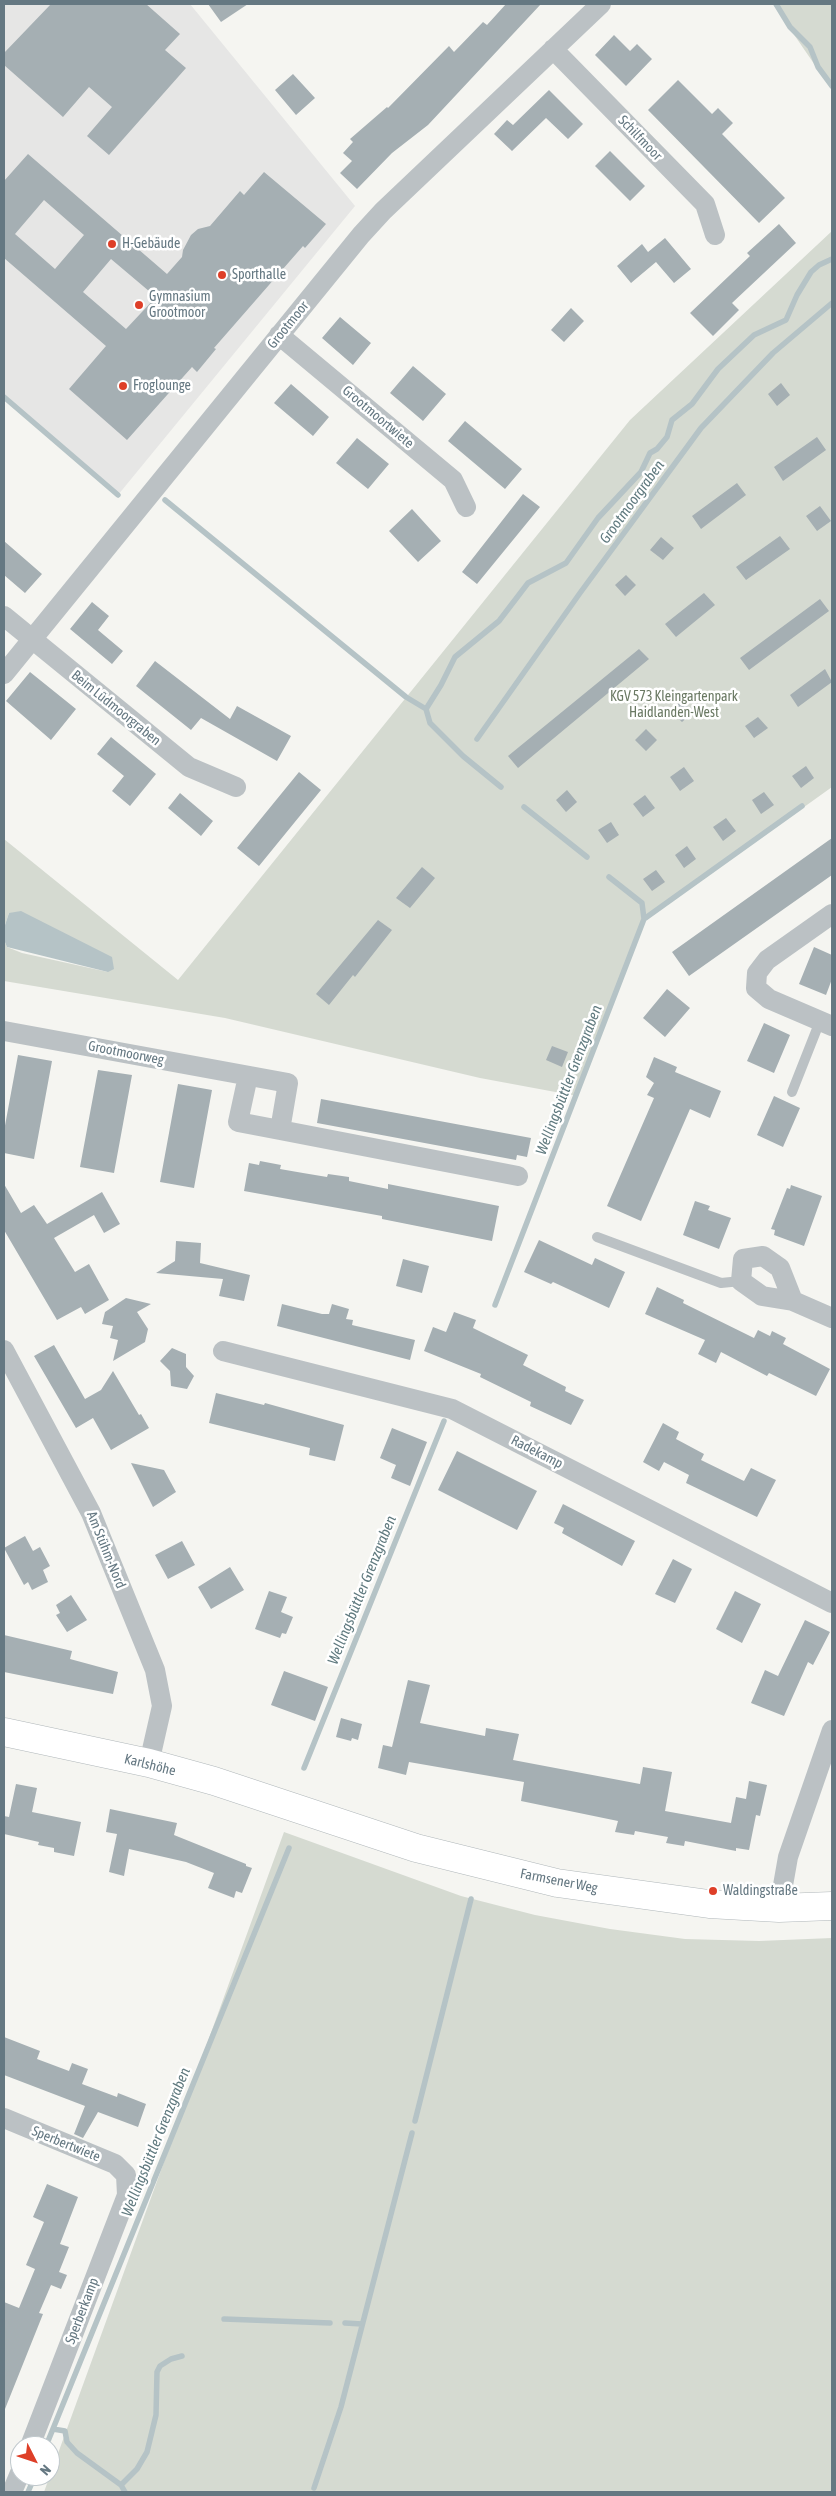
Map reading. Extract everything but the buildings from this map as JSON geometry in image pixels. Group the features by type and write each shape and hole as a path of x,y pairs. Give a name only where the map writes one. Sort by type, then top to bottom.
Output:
{"main road":[{"name":"Karlshöhe","path":"4,1732 149,1763 294,1807"},
{"name":"Farmsener Weg","path":"294,1807 416,1848 558,1883 709,1904 779,1908 832,1906"}],"street":[{"name":"Grootmoor","path":"4,674 279,335 383,211 601,4"},
{"name":"Schilfmoor","path":"553,49 706,204 715,235"},
{"name":"Grootmoortwiete","path":"279,335 453,480 466,507"},
{"name":"Beim Lüdmoorgraben","path":"4,616 189,767 236,786"},
{"path":"826,1024 769,999 756,988 757,973 767,960 832,914"},
{"name":"Grootmoorweg","path":"4,1031 288,1083 280,1130"},
{"path":"248,1076 238,1122 518,1176"},
{"path":"793,1301 780,1268 763,1256 743,1259 741,1281 762,1296 793,1301 832,1318"},
{"name":"Am Stühm-Nord","path":"4,1350 91,1513 155,1670 162,1706 149,1763"},
{"name":"Radekamp","path":"223,1350 452,1409 832,1603"},
{"path":"779,1908 788,1857 832,1730"},
{"name":"Sperbertwiete","path":"4,2118 115,2164 126,2174"},
{"name":"Sperberkamp","path":"34,2436 127,2195 126,2174"}],"lane":[{"path":"792,1092 826,1024"},
{"path":"597,1237 720,1283 741,1281"}],"shaded area":[{"name":"Gymnasium Grootmoor","path":"4,4 190,4 355,206 118,495 4,397"},
{"path":"21,911 112,957 114,969 108,972 7,947 4,940 4,928 9,913"}],"green space":[{"path":"773,4 832,4 832,90"},
{"name":"KGV 573 Kleingartenpark Haidlanden-West","path":"832,231 832,787 645,921 577,1096 480,1078 225,1018 4,981 4,940 7,947 22,953 108,972 9,913 4,928 4,839 178,980 630,420"},
{"path":"284,1832 461,1896 535,1915 610,1929 685,1939 759,1941 832,1938 832,2492 44,2492 46,2486 60,2486 60,2448"}],"waterway":[{"path":"776,4 790,27 810,47 818,67 832,86"},
{"path":"426,709 455,657 499,621 528,583 566,563 598,518 641,472 650,453 657,449 667,437 672,420 692,404 718,369 754,335 786,320 797,295 811,272 819,265 832,259"},
{"name":"Grootmoorgraben","path":"477,739 580,593 701,428 773,353 832,303"},
{"path":"4,397 118,495"},
{"path":"165,500 406,697 426,709 430,723 463,756 501,787"},
{"path":"644,919 802,806"},
{"name":"Wellingsbüttler Grenzgraben","path":"524,807 587,857"},
{"name":"Wellingsbüttler Grenzgraben","path":"495,1305 644,919 642,903 609,877"},
{"name":"Wellingsbüttler Grenzgraben","path":"304,1768 444,1421"},
{"name":"Wellingsbüttler Grenzgraben","path":"50,2436 289,1848"},
{"path":"415,2121 471,1899"},
{"path":"314,2488 341,2407 412,2133"},
{"path":"224,2319 330,2323"},
{"path":"345,2323 362,2324"},
{"path":"121,2485 137,2469 147,2452 156,2415 157,2372 160,2366 171,2359 182,2356"},
{"path":"53,2429 65,2431 67,2442 77,2453 121,2485 125,2492"},
{"name":"Wellingsbüttler Grenzgraben","path":"28,2492 31,2486"}],"place":[{"name":"H-Gebäude","path":"112,244"},
{"name":"Sporthalle","path":"222,275"},
{"name":"Gymnasium Grootmoor","path":"139,305"},
{"name":"Froglounge","path":"123,386"},
{"name":"Waldingstraße","path":"713,1891"}]}
